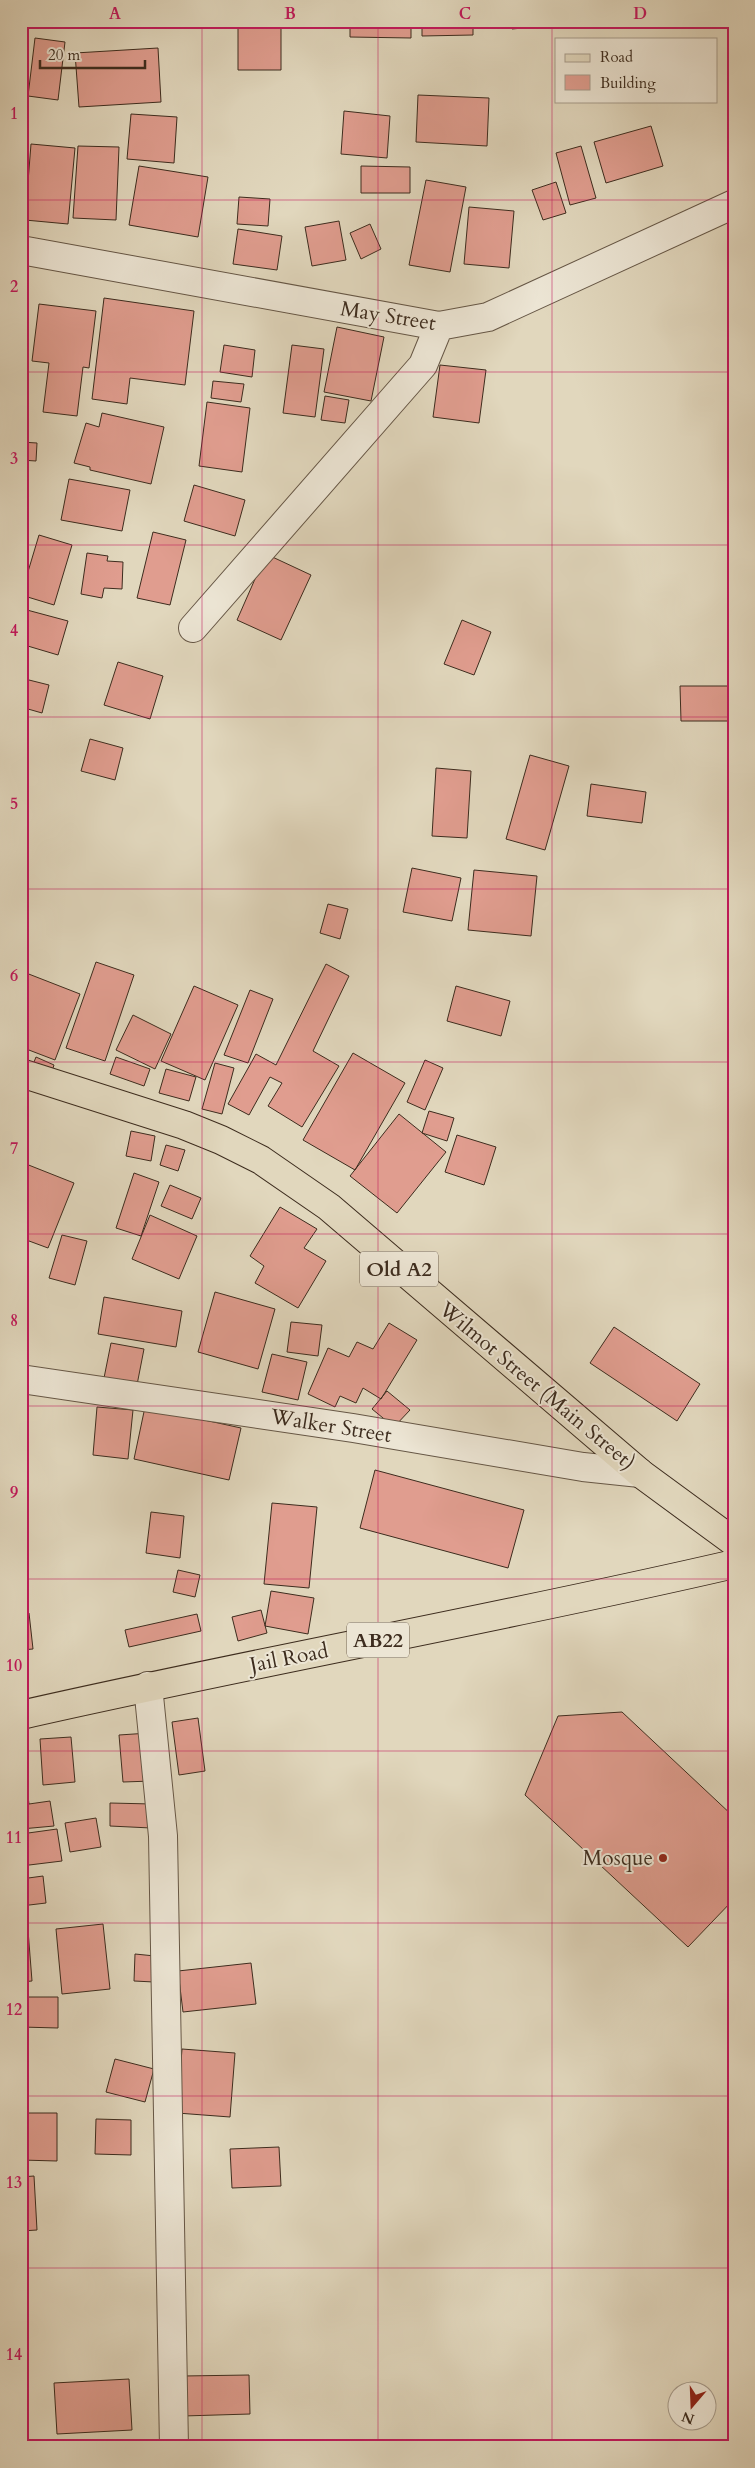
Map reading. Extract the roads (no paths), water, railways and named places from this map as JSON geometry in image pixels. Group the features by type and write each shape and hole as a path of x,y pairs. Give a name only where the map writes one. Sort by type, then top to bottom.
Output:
{"main road":[{"name":"Wilmot Street (Main Street)","path":"21,1073 184,1125 221,1140 261,1160 329,1207 640,1473 734,1542"},
{"name":"Jail Road","path":"21,1715 148,1686 626,1589 734,1564"}],"street":[{"name":"May Street","path":"21,250 439,326 488,317 734,204"},
{"path":"193,628 424,365 439,326"},
{"name":"Walker Street","path":"21,1379 353,1428 583,1467 640,1473"},
{"path":"148,1686 163,1836 174,2447"}],"place":[{"name":"Mosque","path":"663,1858"}]}
